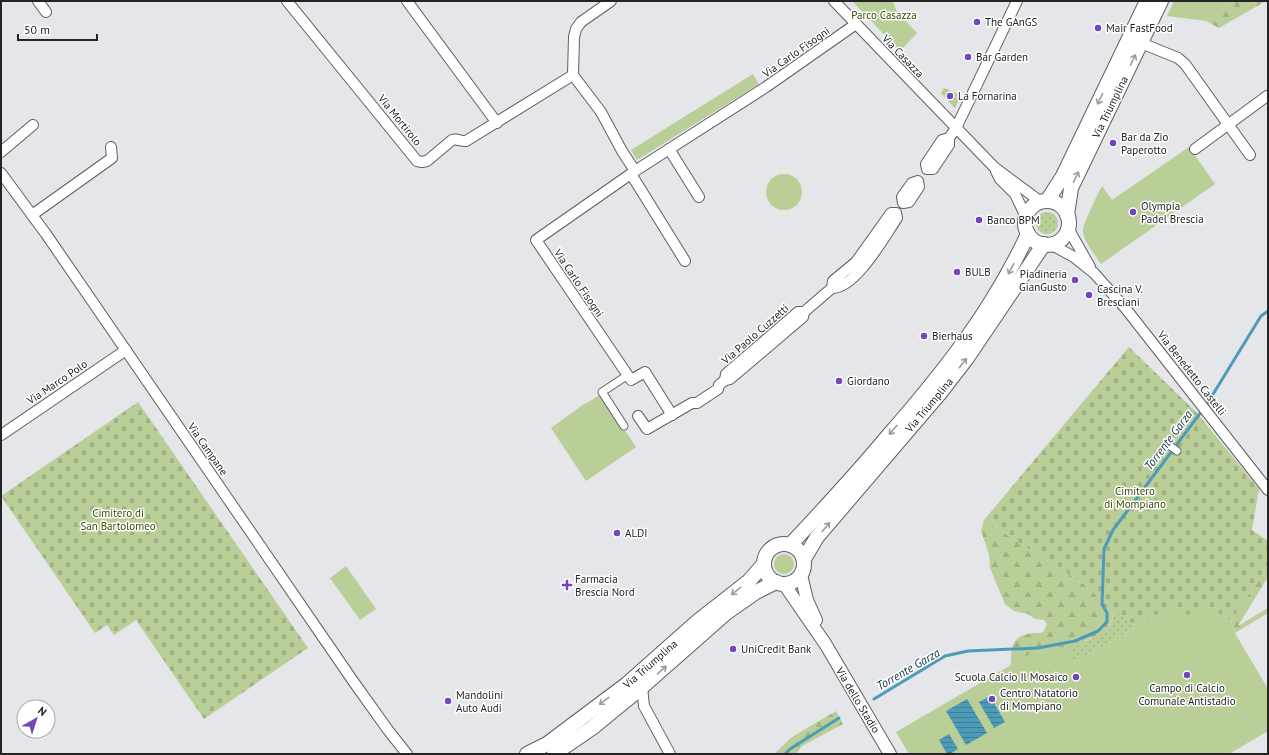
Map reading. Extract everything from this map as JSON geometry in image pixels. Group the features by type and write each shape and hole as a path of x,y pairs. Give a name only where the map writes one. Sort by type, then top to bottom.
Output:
{"main road":[{"name":"Via Triumplina","path":"1026,217 1031,207 1044,202 1063,176 1147,1"},
{"name":"Via Triumplina","path":"554,754 592,728 642,687 726,613 756,592 780,583 794,582 801,576 804,568 804,559 817,537 940,393 967,358 1047,244 1062,239 1067,222 1071,188 1161,1"},
{"path":"1044,202 1059,205 1067,222"},
{"path":"1026,217 1025,225 1028,234 1035,241 1047,244"},
{"name":"Via Triumplina","path":"527,754 547,744 627,684 698,621 749,580 764,564 767,554 771,548 784,543 790,544 865,463 931,386 964,344 1006,279 1028,234"},
{"path":"790,544 800,550 804,559"},
{"path":"764,564 768,575 780,583"}],"street":[{"path":"38,1 46,12"},
{"name":"Via Mortirolo","path":"287,1 417,161 427,161 452,140 455,139 463,142 466,141 497,123"},
{"path":"611,1 581,22 576,29 574,37 573,75 601,112 633,172 685,261"},
{"name":"Via Casazza","path":"834,1 994,168 1044,202"},
{"path":"956,128 1017,1"},
{"path":"409,2 497,123 573,75"},
{"name":"Via Carlo Fisogni","path":"628,375 536,240 633,172 766,87 856,24"},
{"path":"1141,43 1178,58 1185,64 1250,155"},
{"path":"1195,149 1267,96"},
{"path":"1,152 33,125"},
{"name":"Via Paolo Cuzzetti","path":"638,416 647,429 672,416 692,403 697,403 702,400 718,389 726,374 798,312 804,312 832,288 833,281 856,262 891,213 896,213 903,204 902,197 912,183 918,181 927,169 926,164 942,140 949,138 956,128"},
{"path":"32,216 112,158 110,147"},
{"path":"669,150 699,197"},
{"name":"Via Casazza","path":"994,168 1000,179 1015,194 1026,217"},
{"name":"Via Campane","path":"1,173 126,350 357,687 407,754"},
{"name":"Via Benedetto Castelli","path":"1067,222 1094,273"},
{"name":"Via Benedetto Castelli","path":"1047,244 1074,257 1094,273 1126,309 1268,490"},
{"name":"Via Marco Polo","path":"1,435 126,350"},
{"path":"624,426 602,392 628,375 631,380 644,372 672,416"},
{"path":"1169,445 1177,450"},
{"name":"Via dello Stadio","path":"801,576 808,600 826,645"},
{"name":"Via dello Stadio","path":"780,583 826,645 890,754"},
{"name":"Via Triumplina","path":"642,687 644,706 670,754"},
{"name":"Via Campane","path":"395,739 400,754"}],"green space":[{"name":"Parco Casazza","path":"852,1 893,1 897,12 917,33 900,51"},
{"path":"1174,1 1235,1 1206,21 1167,16"},
{"path":"1235,1 1266,1 1219,28 1206,21"},
{"path":"753,74 759,84 637,160 631,150"},
{"path":"944,88 961,95 955,108 941,93"},
{"name":"Olympia Padel Brescia","path":"1189,147 1215,184 1101,264 1088,245 1084,236 1083,228 1102,186 1112,200"},
{"path":"787,174 797,179 801,185 801,199 797,205 791,209 781,210 771,205 767,199 766,189 771,179 777,175"},
{"path":"1047,212 1055,215 1058,223 1055,231 1047,234 1039,231 1036,223 1039,215"},
{"name":"Cimitero di Mompiano","path":"1129,347 1196,412 1259,489 1252,530 1268,541 1268,564 1231,621 1201,602 1193,614 1185,615 1185,612 1175,606 1135,625 1114,611 1085,585 984,520"},
{"path":"601,394 636,447 586,481 551,428 584,404"},
{"name":"Cimitero di San Bartolomeo","path":"138,402 308,648 204,719 136,620 114,635 107,625 95,633 1,496"},
{"path":"984,520 1085,585 1114,611 1111,623 1104,632 1074,646 1030,654 1011,666 1013,646 1018,638 1030,633 1043,632 1047,624 1044,620 1035,619 1028,614 1014,611 1005,604 990,568 989,554 981,531"},
{"path":"784,554 791,557 794,564 791,571 784,574 777,571 774,564 777,557"},
{"path":"1268,564 1268,577 1238,626 1268,608 1268,613 1235,633 1231,621"},
{"path":"346,566 376,609 360,620 330,578"},
{"path":"1201,602 1231,621 1235,633 1268,689 1268,731 1229,754 909,754 896,732 1030,654 1067,647 1075,662 1133,629 1135,625 1175,606 1185,612"},
{"path":"1114,611 1135,625 1133,629 1075,662 1067,647 1079,644 1098,635 1112,622"},
{"path":"836,711 843,724 802,746 796,754 774,754 792,737"}],"water":[{"path":"990,696 1005,722 994,728 979,702"},
{"path":"967,699 987,733 966,745 946,711"},
{"path":"949,734 958,749 950,754 947,754 939,740"}],"waterway":[{"name":"Torrente Garza","path":"874,699 945,656 968,651 1038,648 1075,641 1098,631 1107,622 1107,613 1102,604 1104,549 1113,530 1207,404 1261,316 1268,311"},
{"name":"Torrente Garza","path":"785,754 790,749 839,718"}],"place":[{"name":"The GAnGS","path":"977,22"},
{"name":"Mair FastFood","path":"1098,28"},
{"name":"Bar Garden","path":"968,57"},
{"name":"La Fornarina","path":"950,96"},
{"name":"Bar da Zio Paperotto","path":"1113,143"},
{"name":"Olympia Padel Brescia","path":"1133,212"},
{"name":"Banco BPM","path":"979,220"},
{"name":"BULB","path":"957,272"},
{"name":"Piadineria GianGusto","path":"1075,280"},
{"name":"Cascina V. Bresciani","path":"1089,295"},
{"name":"Bierhaus","path":"924,336"},
{"name":"Giordano","path":"839,381"},
{"name":"ALDI","path":"617,533"},
{"name":"Farmacia Brescia Nord","path":"567,585"},
{"name":"UniCredit Bank","path":"733,649"},
{"name":"Campo di Calcio Comunale Antistadio","path":"1187,675"},
{"name":"Scuola Calcio Il Mosaico","path":"1076,677"},
{"name":"Centro Natatorio di Mompiano","path":"992,699"},
{"name":"Mandolini Auto Audi","path":"448,701"}]}
